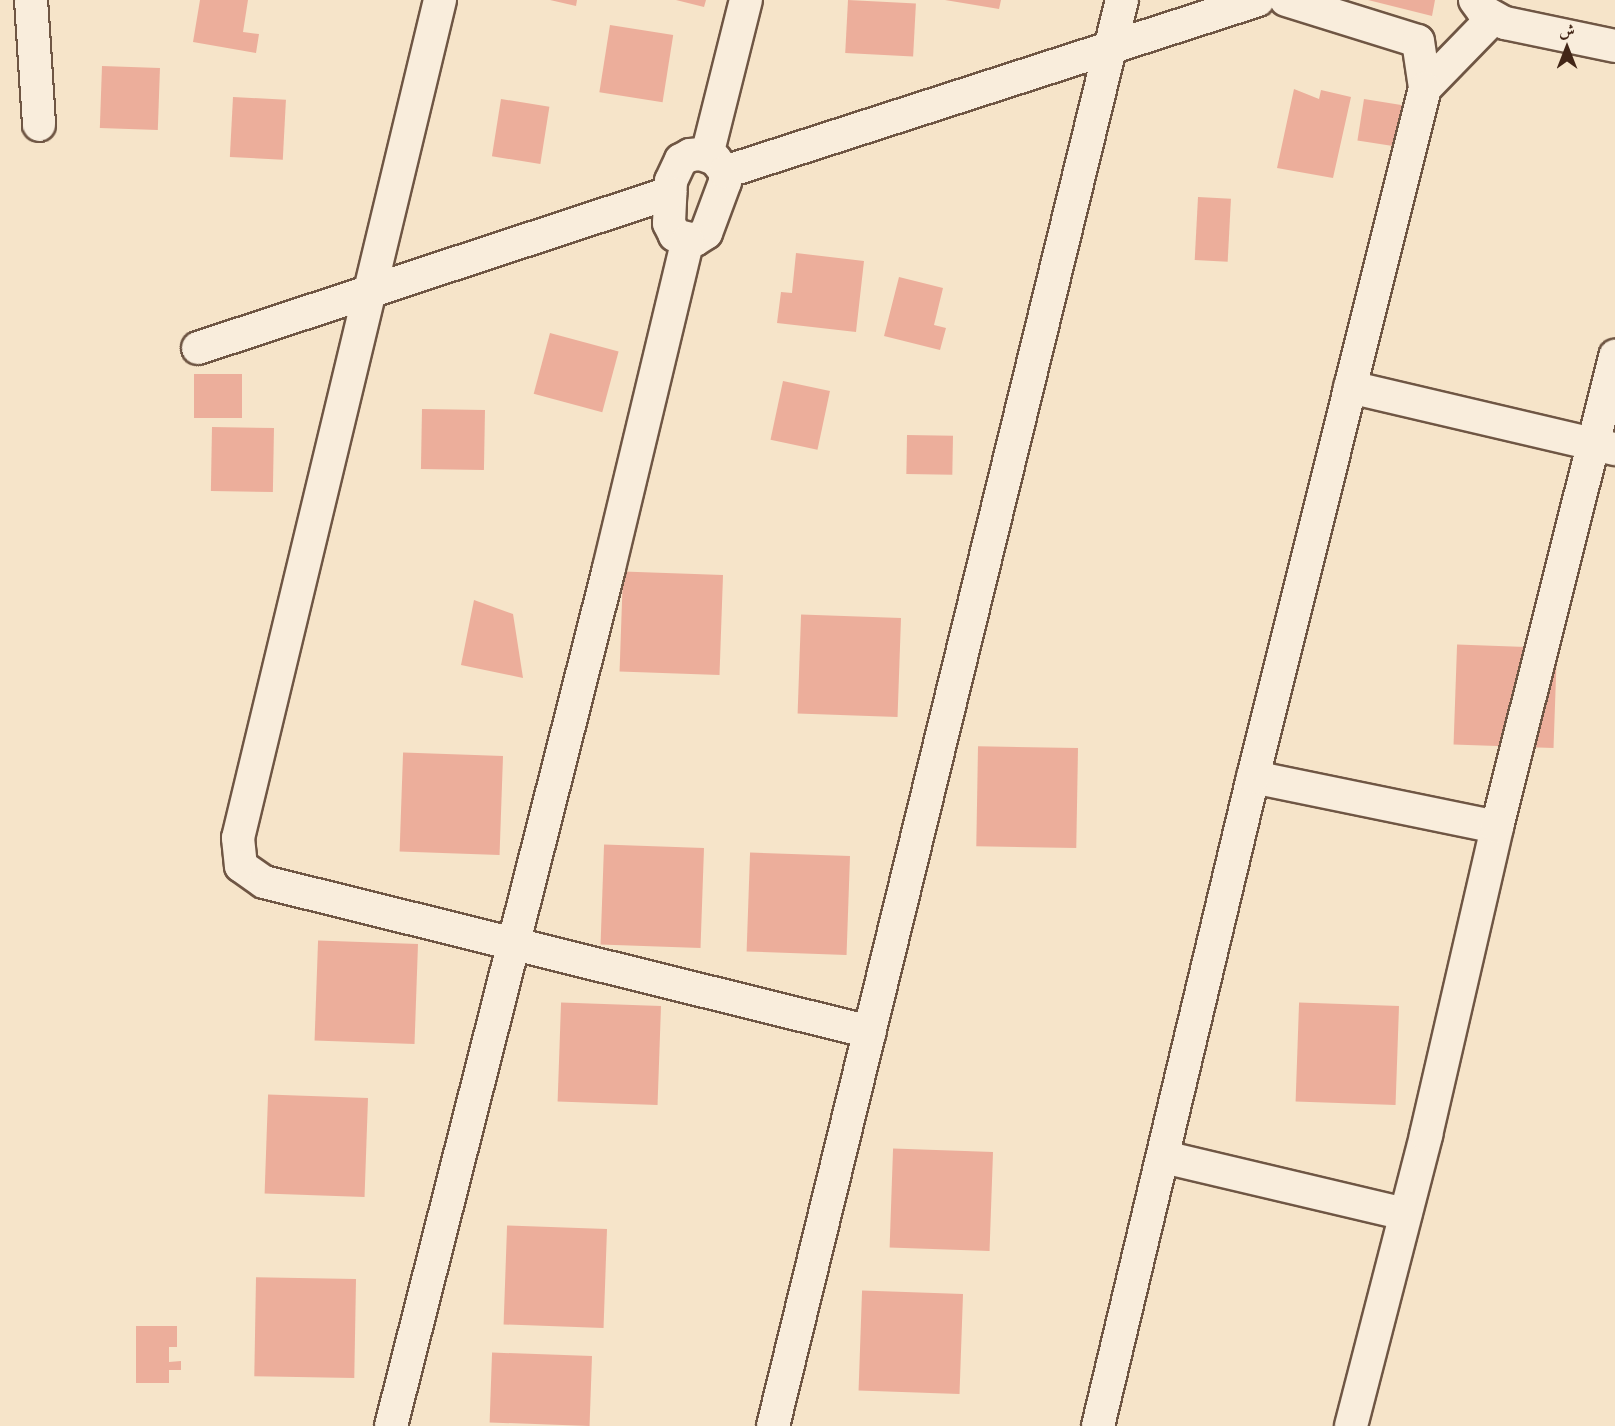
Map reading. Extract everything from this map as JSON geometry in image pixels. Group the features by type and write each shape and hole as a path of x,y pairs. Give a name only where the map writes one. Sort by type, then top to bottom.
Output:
{"street":[{"path":"31,0 39,125"},
{"path":"440,0 373,290 238,838 237,856 247,873 264,882 515,942 870,1032"},
{"path":"688,240 706,233 723,190 716,164 746,0"},
{"path":"773,1426 1122,0"},
{"path":"688,240 671,230 670,193 674,170 681,160 690,155 716,164 1258,0"},
{"path":"1098,1426 1253,777 1425,88 1418,41 1286,0"},
{"path":"1425,88 1484,9 1615,46"},
{"path":"198,348 670,193"},
{"path":"391,1426 515,942 688,240"},
{"path":"1351,1426 1405,1214 1497,827 1604,447 1615,356"},
{"path":"1350,387 1604,447"},
{"path":"1253,777 1497,827"},
{"path":"1164,1157 1405,1214"}],"building":[{"path":"200,0 248,0 243,32 259,34 256,53 193,42"},
{"path":"550,0 577,0 576,6"},
{"path":"676,0 706,0 704,7"},
{"path":"848,0 916,4 913,56 845,53"},
{"path":"945,0 1001,0 999,9"},
{"path":"1368,0 1435,0 1432,16"},
{"path":"610,25 673,35 663,102 599,92"},
{"path":"102,66 160,68 158,130 100,128"},
{"path":"1294,89 1319,99 1321,90 1351,97 1333,178 1277,168"},
{"path":"233,97 286,100 283,160 230,157"},
{"path":"501,99 549,107 540,164 492,156"},
{"path":"1364,99 1407,106 1401,147 1357,140"},
{"path":"1198,197 1231,199 1228,262 1195,260"},
{"path":"796,253 864,261 856,332 777,323 781,292 792,293"},
{"path":"899,277 943,288 934,325 946,328 940,350 884,336"},
{"path":"550,333 619,351 602,412 534,394"},
{"path":"194,374 242,374 242,418 194,418"},
{"path":"783,381 830,391 817,450 771,440"},
{"path":"422,409 485,410 484,470 421,469"},
{"path":"212,427 274,428 273,492 211,491"},
{"path":"907,435 953,436 952,475 906,474"},
{"path":"623,572 723,575 720,675 620,671"},
{"path":"474,600 513,614 523,678 461,665"},
{"path":"801,615 901,618 898,717 798,713"},
{"path":"1457,645 1557,648 1554,748 1454,744"},
{"path":"978,746 1078,748 1076,848 976,846"},
{"path":"403,753 503,756 500,855 400,851"},
{"path":"604,845 704,848 701,948 601,944"},
{"path":"750,853 850,856 847,955 747,951"},
{"path":"318,941 418,944 415,1044 315,1040"},
{"path":"561,1003 661,1006 658,1105 558,1101"},
{"path":"1299,1003 1399,1006 1396,1105 1296,1101"},
{"path":"268,1095 368,1098 365,1197 265,1193"},
{"path":"893,1149 993,1152 990,1251 890,1247"},
{"path":"507,1226 607,1229 604,1328 504,1324"},
{"path":"256,1277 356,1279 354,1378 254,1376"},
{"path":"862,1290 963,1294 960,1394 859,1390"},
{"path":"136,1326 177,1326 177,1347 169,1347 169,1362 181,1361 181,1370 169,1370 169,1383 136,1383"},
{"path":"492,1353 592,1356 590,1426 490,1422"}]}
